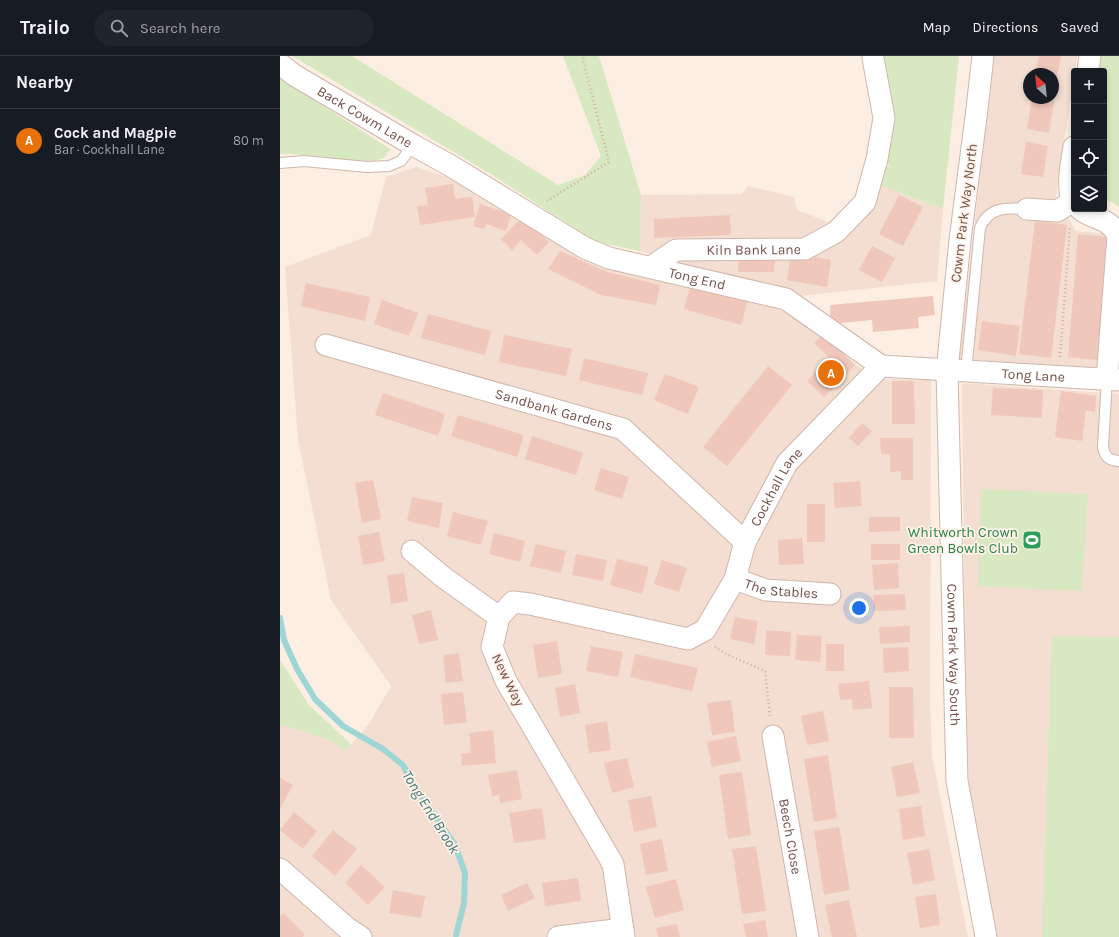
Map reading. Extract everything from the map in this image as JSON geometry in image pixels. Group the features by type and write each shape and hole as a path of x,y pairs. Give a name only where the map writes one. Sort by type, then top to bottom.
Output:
{"street":[{"name":"Cowm Park Way North","path":"957,371 960,240 983,56"},
{"path":"1088,68 1090,56"},
{"name":"Kiln Bank Lane","path":"651,267 676,250 805,249 836,232 866,202 877,159 884,118 873,57"},
{"name":"Back Cowm Lane","path":"280,64 294,75 413,146 451,166"},
{"path":"1071,164 1069,175 1069,190 1071,195"},
{"name":"Tong End","path":"451,166 585,248 609,258 786,300 881,366"},
{"path":"1027,209 1057,210 1071,206"},
{"path":"1084,212 1106,221 1114,228 1118,235 1113,380"},
{"name":"Sandbank Gardens","path":"326,345 623,429 744,542"},
{"path":"881,366 957,371"},
{"name":"Cockhall Lane","path":"700,632 735,579 744,542 787,463 881,366"},
{"name":"Tong Lane","path":"957,371 1113,380"},
{"name":"Cowm Park Way South","path":"957,371 957,781 986,937"},
{"path":"412,551 443,577 499,617"},
{"name":"The Stables","path":"735,579 766,590 830,594"},
{"name":"New Way","path":"624,933 613,864 506,681 492,647 499,617 513,602 530,604 688,639 700,632"},
{"name":"Beech Close","path":"773,736 808,937"},
{"path":"280,869 347,928 361,937"},
{"path":"558,937 624,933"}],"lane":[{"path":"280,162 304,161 367,167 388,166 401,161 413,146"},
{"path":"957,371 980,228 983,221 992,212 1008,208 1027,209"},
{"path":"1113,380 1103,448 1105,456 1110,460 1119,461"}],"path":[{"path":"528,213 609,162 582,56"},
{"path":"1058,377 1074,212"},
{"path":"700,632 726,654 765,671 773,736"}],"shaded area":[{"path":"991,56 1077,56 1075,68 1071,68 1071,96 1056,196 1076,231 1110,234 1097,368 959,359 981,168"},
{"path":"416,167 444,176 521,214 608,270 687,283 759,300 802,321 859,367 881,379 931,380 930,704 932,756 968,937 280,937 280,724 329,740 345,751 369,724 391,686 331,600 298,439 285,267 371,235 386,177"},
{"path":"880,185 943,209 937,281 799,296 640,251 641,195 742,194 748,186 794,197 797,210 833,224"},
{"path":"962,383 1119,394 1119,937 995,937 969,799 965,644"}],"green space":[{"path":"292,56 352,56 558,185 585,175 601,156 563,56 599,56 641,195 640,251 596,242 489,173"},
{"path":"879,56 959,56 943,209 880,185 879,172 889,166 884,153"},
{"path":"1100,56 1119,56 1119,207 1112,202 1107,201 1107,68 1098,68"},
{"path":"280,77 390,149 384,158 371,162 280,154"},
{"name":"Whitworth Crown Green Bowls Club","path":"981,489 1088,494 1082,591 978,586"},
{"path":"1052,636 1119,637 1119,937 1042,937"},
{"path":"280,660 309,705 351,744 345,751 329,740 280,724"}],"building":[{"path":"1039,56 1061,56 1059,68 1036,68"},
{"path":"1031,104 1054,104 1049,133 1027,129"},
{"path":"1026,142 1048,146 1043,177 1021,174"},
{"path":"453,184 455,199 472,197 475,217 420,225 417,206 428,205 425,188"},
{"path":"899,195 923,207 903,246 879,234"},
{"path":"480,204 511,214 506,231 486,224 484,229 473,226"},
{"path":"730,215 731,235 654,238 654,219"},
{"path":"522,217 549,242 537,255 521,240 512,250 501,239"},
{"path":"1035,221 1067,225 1051,358 1019,354"},
{"path":"1078,234 1108,237 1098,360 1068,357"},
{"path":"872,246 895,258 882,282 859,270"},
{"path":"560,251 607,272 660,285 656,305 601,295 548,269"},
{"path":"791,253 831,260 827,287 787,280"},
{"path":"738,255 775,255 774,272 738,272"},
{"path":"306,283 370,297 365,321 301,306"},
{"path":"691,284 748,300 741,325 684,309"},
{"path":"933,296 935,315 918,317 919,328 873,332 872,320 831,324 830,305"},
{"path":"382,300 418,313 409,336 374,324"},
{"path":"428,314 491,331 485,355 421,338"},
{"path":"982,321 1020,326 1016,356 978,350"},
{"path":"823,334 855,365 824,397 807,381 830,358 814,343"},
{"path":"504,335 572,349 566,376 499,362"},
{"path":"584,358 648,373 642,395 579,380"},
{"path":"768,366 792,385 727,466 703,447"},
{"path":"665,374 699,387 688,414 654,400"},
{"path":"892,381 914,381 915,424 892,424"},
{"path":"993,388 1043,390 1042,418 991,415"},
{"path":"1061,391 1096,396 1095,412 1086,410 1082,441 1055,437"},
{"path":"383,393 445,414 438,436 375,415"},
{"path":"458,415 524,435 517,457 451,436"},
{"path":"862,423 872,431 858,446 849,438"},
{"path":"532,436 583,453 576,475 525,459"},
{"path":"880,438 913,438 913,480 901,480 901,471 890,472 890,454 881,454"},
{"path":"601,468 629,477 622,499 594,490"},
{"path":"373,480 381,519 362,523 355,483"},
{"path":"860,481 862,506 835,508 833,483"},
{"path":"412,497 443,503 439,528 407,521"},
{"path":"807,504 825,504 825,542 807,542"},
{"path":"453,512 488,521 481,545 447,536"},
{"path":"869,517 900,517 900,531 869,532"},
{"path":"379,532 385,561 363,565 358,536"},
{"path":"494,533 525,541 520,562 489,554"},
{"path":"802,538 804,564 779,565 778,540"},
{"path":"536,544 566,551 561,573 530,566"},
{"path":"871,544 900,544 900,560 871,560"},
{"path":"576,554 607,560 603,581 572,575"},
{"path":"617,559 649,567 642,594 610,585"},
{"path":"662,560 687,568 679,592 654,584"},
{"path":"898,563 899,588 874,590 872,565"},
{"path":"404,573 408,601 391,604 387,575"},
{"path":"905,594 906,610 874,611 873,595"},
{"path":"431,610 438,640 419,644 412,615"},
{"path":"735,617 758,621 754,644 730,639"},
{"path":"910,626 910,642 880,644 879,627"},
{"path":"766,630 791,632 790,656 765,655"},
{"path":"797,635 822,636 820,662 795,660"},
{"path":"557,641 562,674 538,678 533,645"},
{"path":"826,644 844,644 844,671 826,671"},
{"path":"591,646 623,652 618,677 586,671"},
{"path":"908,647 909,671 884,673 883,648"},
{"path":"459,653 463,681 446,683 443,655"},
{"path":"635,654 698,668 692,691 630,677"},
{"path":"869,681 872,708 853,710 852,699 840,700 838,684"},
{"path":"575,684 580,713 560,717 555,688"},
{"path":"889,687 913,687 914,738 889,738"},
{"path":"463,692 467,722 444,725 441,694"},
{"path":"731,700 735,732 712,735 707,703"},
{"path":"823,711 829,741 807,745 801,716"},
{"path":"607,721 611,750 589,753 585,725"},
{"path":"493,730 496,763 462,766 461,754 471,753 469,733"},
{"path":"736,736 741,761 712,767 707,742"},
{"path":"828,755 837,818 814,822 804,759"},
{"path":"627,758 634,787 612,793 604,763"},
{"path":"913,762 920,793 897,797 891,767"},
{"path":"517,770 522,799 500,803 499,795 492,796 488,775"},
{"path":"742,772 751,835 728,839 719,775"},
{"path":"280,778 293,785 280,809"},
{"path":"651,796 657,827 634,832 628,800"},
{"path":"921,806 925,836 903,840 899,809"},
{"path":"542,808 546,839 514,843 509,813"},
{"path":"294,812 317,831 303,849 280,830"},
{"path":"839,827 850,890 824,895 814,831"},
{"path":"333,830 357,849 335,876 312,856"},
{"path":"662,839 668,871 646,875 640,844"},
{"path":"756,846 766,911 742,914 732,849"},
{"path":"929,849 935,880 913,885 907,853"},
{"path":"361,865 385,887 368,905 345,883"},
{"path":"578,878 581,901 545,906 542,883"},
{"path":"676,879 684,910 655,918 646,887"},
{"path":"527,883 535,898 508,911 501,895"},
{"path":"393,890 425,896 421,918 389,913"},
{"path":"936,894 940,925 920,928 915,897"},
{"path":"849,900 857,937 832,937 825,905"},
{"path":"283,913 305,934 303,937 280,937 280,916"},
{"path":"765,920 768,937 746,937 743,924"},
{"path":"677,924 680,937 658,937 656,928"}],"waterway":[{"name":"Tong End Brook","path":"280,618 284,640 297,669 315,699 343,726 383,749 403,765 414,786 455,845 465,873 464,903 456,935"}],"place":[{"name":"Cock and Magpie","path":"831,373"},
{"name":"Whitworth Crown Green Bowls Club","path":"1032,540"}]}
